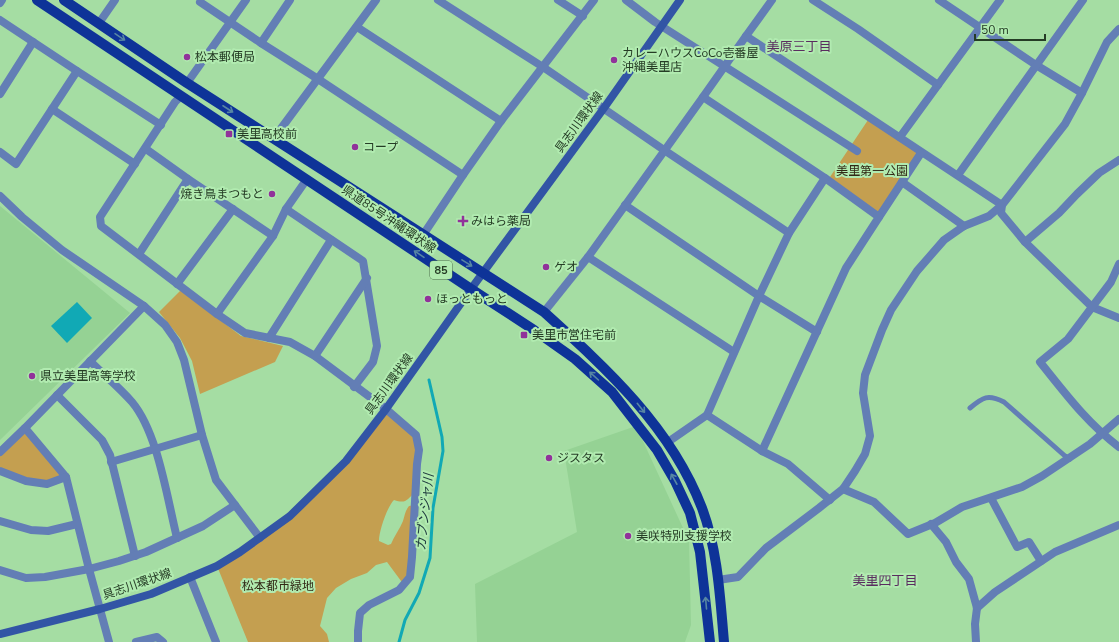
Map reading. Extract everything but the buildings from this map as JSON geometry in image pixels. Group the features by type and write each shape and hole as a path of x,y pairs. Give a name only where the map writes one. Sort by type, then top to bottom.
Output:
{"main road":[{"name":"県道85号沖縄環状線","path":"37,0 470,289 534,330 575,359 612,392 657,450 675,481 690,513 700,552 710,642"},
{"name":"県道85号沖縄環状線","path":"64,0 187,82 544,312 584,348 621,384 668,442 688,475 702,509 713,548 718,580 724,642"},
{"name":"具志川環状線","path":"0,634 100,609 152,594 217,566 290,516 346,461 386,409 470,289 604,108 680,0"}],"street":[{"path":"99,23 115,0"},
{"path":"199,0 230,23 463,175"},
{"path":"187,82 246,0"},
{"path":"261,43 290,0"},
{"path":"274,138 376,0"},
{"path":"438,0 604,108 664,150 789,233"},
{"path":"558,0 583,16"},
{"path":"423,235 501,121 594,0"},
{"path":"626,0 662,26 857,151"},
{"path":"544,312 588,257 772,0"},
{"path":"813,0 938,85"},
{"path":"939,0 1082,94"},
{"path":"900,137 1000,0"},
{"path":"958,175 1083,0"},
{"path":"0,20 161,125"},
{"path":"357,27 501,121"},
{"path":"718,580 738,577 766,548 843,489 865,454 867,448 870,436 863,393 865,375 891,310 917,271 944,240 964,226 989,216 1002,205 1065,124 1082,94 1107,42 1119,28"},
{"path":"746,36 900,137 921,153 958,175 1002,205"},
{"path":"0,94 33,42"},
{"path":"0,152 16,164 77,71"},
{"path":"181,96 100,218 101,226 217,314 245,333 290,342 315,356 354,387 386,409 416,435 419,450 410,577 400,590 369,605 360,613 358,642"},
{"path":"703,97 825,178 879,217"},
{"path":"52,109 135,164"},
{"path":"146,150 273,236"},
{"path":"762,451 846,268 921,153"},
{"path":"1025,242 1059,213 1099,173 1119,160"},
{"path":"668,442 707,415 734,352 789,233 825,178"},
{"path":"139,254 188,179"},
{"path":"217,314 273,236 286,209 306,179"},
{"path":"902,182 964,226"},
{"path":"0,196 22,217 62,250 144,306 166,325 177,342 184,360 202,434 216,480 260,538"},
{"path":"625,205 760,296 817,332"},
{"path":"1002,205 1000,213 1025,242 1092,307 1119,318"},
{"path":"286,209 363,260 377,346 373,362 354,387"},
{"path":"177,284 233,210"},
{"path":"269,338 331,240"},
{"path":"588,257 734,352"},
{"path":"1119,264 1111,282 1068,339 1040,362 1073,404 1102,434 1119,447"},
{"path":"315,356 367,278"},
{"path":"0,452 144,306"},
{"path":"90,361 132,403 144,423 155,448 177,538"},
{"path":"57,395 102,440 110,455 135,556"},
{"path":"707,415 762,451 788,464 830,500"},
{"path":"843,489 874,502 908,534 931,524 962,507 1022,487 1070,459 1119,419"},
{"path":"25,428 66,477 109,642"},
{"path":"111,462 202,434"},
{"path":"0,471 26,481 47,484 66,477"},
{"path":"991,498 1017,547 1029,542 1041,561"},
{"path":"0,570 26,578 44,577 89,569 146,552 203,526 235,505"},
{"path":"0,520 31,530 48,531 78,524"},
{"path":"931,524 946,542 956,562 969,579 977,608 975,624 976,642"},
{"path":"977,608 995,592 1055,552 1119,525"},
{"path":"190,577 216,642"},
{"path":"136,642 157,637 163,642"}],"lane":[{"path":"970,408 980,399 992,396 1004,402 1070,459"}],"shaded area":[{"name":"県立美里高等学校","path":"0,206 130,313 0,440"},
{"name":"美咲特別支援学校","path":"636,426 689,541 691,625 685,642 477,642 475,584 577,532 564,451"}],"green space":[{"name":"美里第一公園","path":"870,117 921,153 879,217 828,180"},
{"path":"181,290 241,336 283,346 275,362 200,394 192,361 180,338 159,312"},
{"name":"松本都市緑地","path":"386,409 416,435 415,492 404,501 401,502 394,500 391,503 380,531 379,541 388,545 391,544 402,524 409,506 415,505 412,557 404,585 387,562 376,565 367,573 351,579 336,588 327,598 320,626 327,634 329,642 248,642 217,566 260,538 346,461"},
{"path":"25,428 66,477 47,484 0,471 0,452"}],"water":[{"path":"77,302 92,318 67,343 51,326"}],"waterway":[{"name":"カブンジャ川","path":"399,642 405,620 419,593 430,558 433,508 443,451 442,437 429,380"}],"place":[{"name":"松本郵便局","path":"187,57"},
{"name":"カレーハウスCoCo壱番屋 沖縄美里店","path":"614,60"},
{"name":"美里高校前","path":"229,134"},
{"name":"コープ","path":"355,147"},
{"name":"焼き鳥まつもと","path":"272,194"},
{"name":"みはら薬局","path":"463,221"},
{"name":"ゲオ","path":"546,267"},
{"name":"ほっともっと","path":"428,299"},
{"name":"美里市営住宅前","path":"524,335"},
{"name":"県立美里高等学校","path":"32,376"},
{"name":"ジスタス","path":"549,458"},
{"name":"美咲特別支援学校","path":"628,536"}],"district":[{"name":"美原三丁目","path":"799,47"},
{"name":"美里四丁目","path":"885,581"}]}
